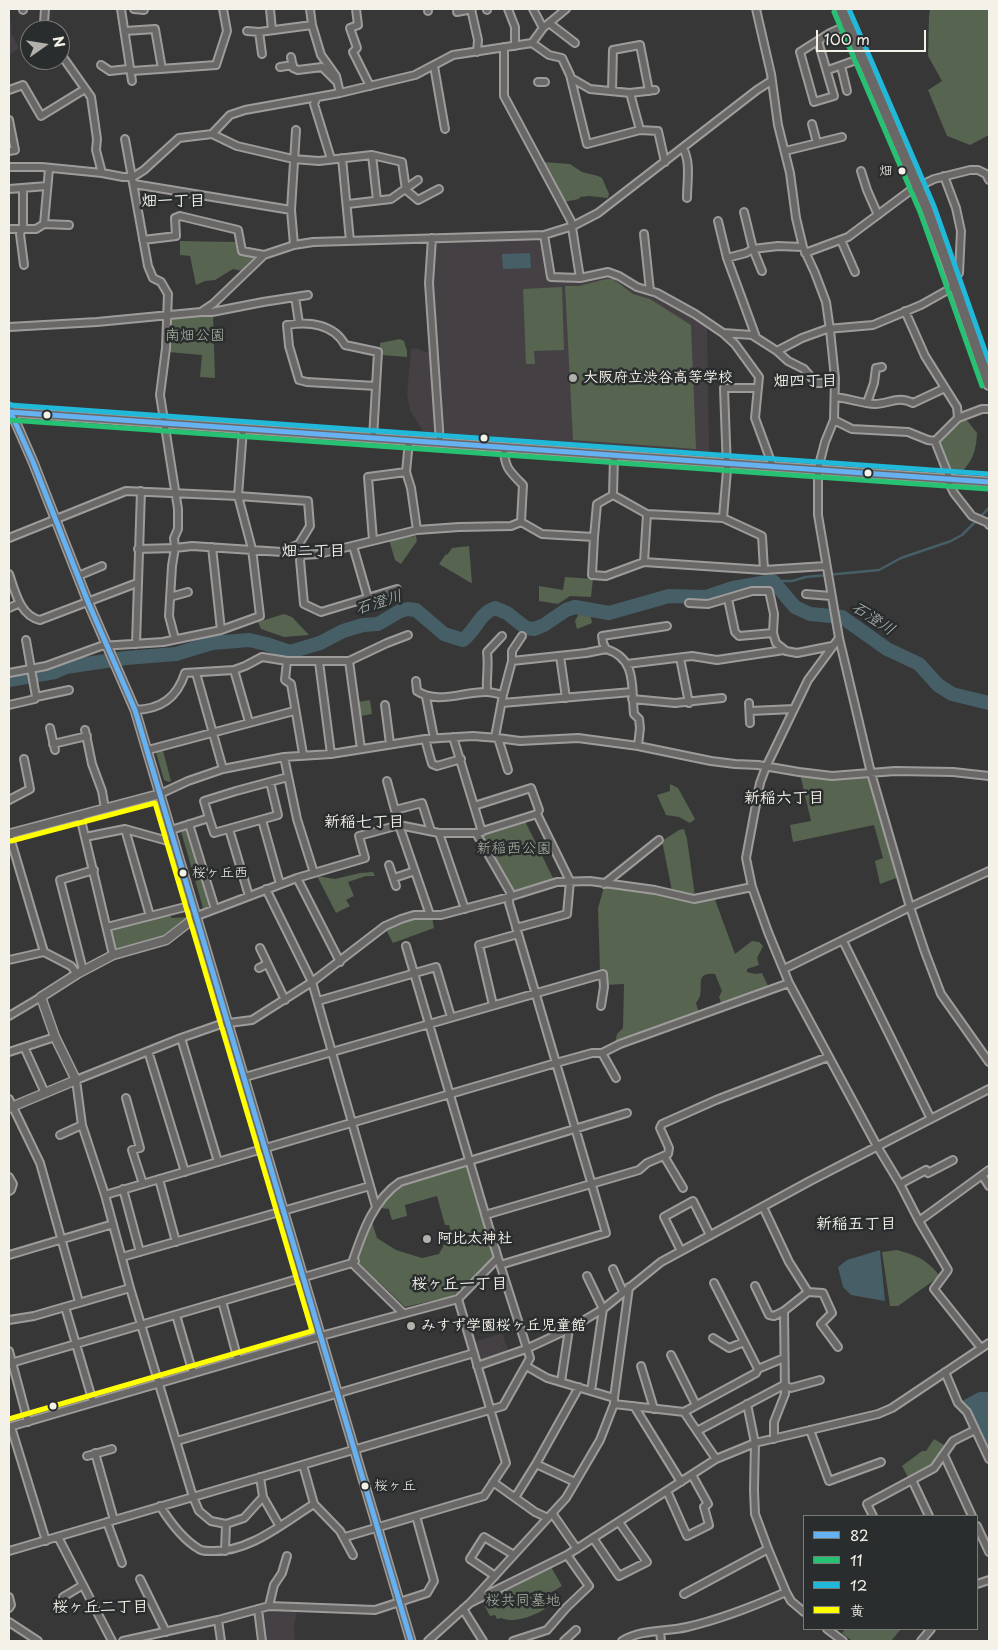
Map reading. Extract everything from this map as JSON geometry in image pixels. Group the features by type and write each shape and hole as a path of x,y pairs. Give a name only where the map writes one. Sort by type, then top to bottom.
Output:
{"main road":[{"path":"841,9 917,186 954,283 989,384"}],"street":[{"path":"121,9 132,71 132,81"},
{"path":"134,9 144,10"},
{"path":"102,65 110,71 128,69 132,71 216,65 227,31 223,9"},
{"path":"270,9 272,30"},
{"path":"310,9 312,25 320,46 321,55 333,70 340,93"},
{"path":"356,9 358,25 350,28 357,48 353,52 370,86"},
{"path":"457,12 471,9 478,40 477,52"},
{"path":"533,9 543,28"},
{"path":"212,134 230,115 245,110 340,93 415,75 454,55 532,43 549,22 566,9"},
{"path":"756,9 771,74 778,124 794,193 796,218 804,250 826,302 830,330 835,383 834,420 825,442 818,470 818,515 839,638 871,773 910,907 941,994 989,1062"},
{"path":"511,12 515,27 515,46"},
{"path":"549,22 575,44"},
{"path":"246,31 259,32 312,25"},
{"path":"818,41 828,70 834,96 814,102 800,52 830,33 848,25"},
{"path":"125,31 155,28 162,69"},
{"path":"259,32 262,54"},
{"path":"532,43 549,55 562,58 571,78 587,144 640,130 658,130 665,162"},
{"path":"571,78 590,89 630,93 652,90 640,45 613,50 612,90"},
{"path":"504,47 504,96 573,226 580,278"},
{"path":"291,57 293,68 298,70 322,67 337,82"},
{"path":"828,70 862,58"},
{"path":"280,66 293,65"},
{"path":"434,66 445,129"},
{"path":"841,66 847,91"},
{"path":"70,67 91,97 97,139 96,150 102,173"},
{"path":"201,312 213,304 264,255 294,245 313,242 544,234 573,226 598,213 771,81"},
{"path":"9,90 23,85 41,116 85,89"},
{"path":"630,93 640,130"},
{"path":"317,97 314,104 331,159"},
{"path":"9,120 15,150 9,151"},
{"path":"812,124 817,143"},
{"path":"294,245 290,210 296,130"},
{"path":"133,180 179,138 212,134 237,146 293,159 319,161 372,155 402,162 406,190 418,200 439,189"},
{"path":"785,151 842,137"},
{"path":"125,140 148,266 153,278 161,282 168,294 168,316 160,395 178,509 178,529 174,538 175,548 169,616 175,639"},
{"path":"683,148 687,156 687,198"},
{"path":"372,155 377,200"},
{"path":"342,158 348,204 350,241"},
{"path":"9,167 42,167 102,173 290,210"},
{"path":"44,224 49,169"},
{"path":"727,258 753,249 778,246 804,250 841,240 855,232 917,186 944,176 978,170 986,174 989,180"},
{"path":"861,171 878,215"},
{"path":"777,351 802,338 830,330 873,325 940,295 954,283 959,274 961,232 956,208 944,176"},
{"path":"348,204 391,199 418,180"},
{"path":"9,189 47,186"},
{"path":"23,188 20,234 24,265"},
{"path":"744,212 753,249 762,271"},
{"path":"142,240 176,236 175,218 180,216 238,230 242,251 264,255"},
{"path":"718,221 727,258 756,337"},
{"path":"9,229 36,229 44,224 69,225"},
{"path":"544,234 551,278 580,278 608,272 620,276 637,287 650,291 695,314 723,332 735,344 759,377 755,418 773,466"},
{"path":"644,234 650,291"},
{"path":"432,238 429,283 440,443"},
{"path":"841,240 855,272"},
{"path":"9,327 212,312 308,295"},
{"path":"296,297 299,323"},
{"path":"905,311 926,356 957,407 958,418"},
{"path":"373,438 378,352 345,345 340,335 315,324 299,323 287,325 289,346 299,380 376,386"},
{"path":"723,332 752,335 777,351 788,361 804,369 816,383 835,383"},
{"path":"868,403 876,368 882,367"},
{"path":"723,518 726,463 724,388 758,388"},
{"path":"835,397 876,404 893,399 908,400 914,403 945,388"},
{"path":"935,441 958,418 982,409 989,409"},
{"path":"411,1641 135,710 88,602 10,411 165,424 989,482"},
{"path":"834,420 852,429 908,432 935,441"},
{"path":"9,673 46,666 88,650 163,642 221,630 260,616 252,549 238,496 243,429"},
{"path":"408,441 406,472 411,488 417,530"},
{"path":"935,441 954,493 972,516 988,522 989,525"},
{"path":"504,447 507,469 523,485 521,522"},
{"path":"612,496 614,456"},
{"path":"373,540 368,477 406,472"},
{"path":"9,538 126,491 176,492 308,502 310,526 299,544 282,552 192,546 138,549"},
{"path":"136,644 140,491"},
{"path":"612,496 597,504 592,575 606,576 644,562 764,570 826,568"},
{"path":"612,496 647,514 723,518 762,536 764,570"},
{"path":"644,562 647,514"},
{"path":"397,589 321,612 304,604 300,560 302,555 319,554 417,530 511,526 521,522"},
{"path":"521,522 542,534 594,537"},
{"path":"353,546 368,598"},
{"path":"212,547 221,630"},
{"path":"78,576 102,566"},
{"path":"9,574 20,604 28,615 40,620 137,583"},
{"path":"689,603 708,604 752,591 768,591 774,614 773,633 776,642 784,650"},
{"path":"170,597 188,592"},
{"path":"806,594 831,596"},
{"path":"728,599 735,632 739,636 773,633"},
{"path":"9,608 20,604"},
{"path":"606,649 602,643 602,636 667,626"},
{"path":"135,710 165,703 174,696 181,685 185,673 234,670 262,657 287,661 349,661 408,635"},
{"path":"486,692 486,674 489,668 487,652 502,636"},
{"path":"508,770 497,738 503,695 512,661 512,651 522,636"},
{"path":"839,638 808,680 766,766 760,783 746,858 752,887 789,983 877,1146 948,1270 934,1289 981,1348"},
{"path":"26,640 36,697"},
{"path":"627,664 692,656 718,660 784,650 796,652 832,646"},
{"path":"512,661 606,649 615,652 627,664 633,678 634,714 639,719 640,728 638,746"},
{"path":"560,656 566,698"},
{"path":"680,658 689,703"},
{"path":"287,661 285,680 291,684 303,754"},
{"path":"349,661 362,749"},
{"path":"319,662 331,754"},
{"path":"234,670 249,722"},
{"path":"196,673 223,769"},
{"path":"416,681 417,691 426,697 486,692 503,695"},
{"path":"9,705 69,690"},
{"path":"502,702 632,696 689,703 722,698"},
{"path":"426,697 434,738"},
{"path":"749,703 750,723"},
{"path":"385,705 390,744"},
{"path":"750,711 794,709"},
{"path":"148,750 294,710"},
{"path":"50,728 54,747 86,733 92,764 102,791 104,810"},
{"path":"46,1541 10,1427 321,1336 458,1299 499,1262 606,1233 509,903 510,892 479,832 474,806 453,737"},
{"path":"44,952 9,834 160,794 188,781 223,769 284,757 303,754 331,754 434,738 497,738 520,741 578,738 638,746 711,761 766,766 832,776 871,773 953,772 989,776"},
{"path":"425,739 432,764 437,766 460,759"},
{"path":"284,757 297,819 314,873"},
{"path":"9,800 30,789 24,759"},
{"path":"270,782 278,815 214,833 204,801 270,782 288,777"},
{"path":"387,781 399,825 430,915"},
{"path":"474,806 531,788 539,810 537,814 570,881 567,914 479,945 493,1005"},
{"path":"395,810 422,803 431,831"},
{"path":"9,1016 80,972 113,955 166,940 197,916 280,884 365,858 359,836 399,825 439,833 479,832 537,814"},
{"path":"80,816 113,955"},
{"path":"171,830 209,818"},
{"path":"262,820 280,884"},
{"path":"188,824 215,910"},
{"path":"85,838 125,828 175,844"},
{"path":"125,828 150,916"},
{"path":"229,829 250,896"},
{"path":"439,833 465,909"},
{"path":"604,884 659,840"},
{"path":"388,865 396,886"},
{"path":"80,972 60,880 94,870"},
{"path":"394,878 415,871"},
{"path":"784,969 910,907 989,871"},
{"path":"298,878 340,962"},
{"path":"79,1302 40,1163 10,1105 45,1093 181,1038 228,1022 236,1023 252,1020 312,982 385,926 401,919 414,916 441,915 509,898 557,882 570,881 655,890 694,900 752,887"},
{"path":"266,889 312,982 376,1207"},
{"path":"107,927 193,905"},
{"path":"843,941 931,1119"},
{"path":"9,1551 503,1406 530,1358 485,1216 406,946"},
{"path":"260,948 285,1000"},
{"path":"9,960 44,952 80,972"},
{"path":"259,968 268,964"},
{"path":"318,1001 436,967 451,1017"},
{"path":"245,1078 603,974 602,1006"},
{"path":"105,1195 556,1063 592,1053 602,1053 620,1044 789,983"},
{"path":"41,997 54,1036 76,1080 82,1125 105,1195 130,1288 193,1497 199,1511 211,1521 226,1524 244,1518 263,1498"},
{"path":"9,1052 54,1036"},
{"path":"181,1038 218,1162"},
{"path":"24,1047 45,1093"},
{"path":"148,1051 185,1172"},
{"path":"602,1053 616,1078"},
{"path":"485,1216 639,1170 647,1162 668,1154 669,1148 660,1128 662,1124 716,1100 828,1057"},
{"path":"478,1366 526,1349 568,1329 602,1309 661,1262 877,1146 989,1089"},
{"path":"126,1098 140,1148 132,1150 143,1184"},
{"path":"354,1261 366,1225 376,1207 390,1188 400,1182 627,1113"},
{"path":"60,1136 82,1125"},
{"path":"664,1156 684,1188"},
{"path":"900,1184 926,1170 928,1173 952,1160"},
{"path":"919,1221 989,1170"},
{"path":"982,1175 989,1186"},
{"path":"9,1177 13,1184 9,1191"},
{"path":"159,1179 176,1242"},
{"path":"122,1258 370,1186"},
{"path":"123,1189 140,1252"},
{"path":"681,1251 664,1217 693,1201 710,1235"},
{"path":"763,1207 788,1262 808,1292"},
{"path":"9,1255 113,1224"},
{"path":"11,1363 304,1278 354,1261"},
{"path":"354,1261 403,1313"},
{"path":"613,1268 623,1292"},
{"path":"587,1276 602,1309 592,1391"},
{"path":"714,1283 758,1369"},
{"path":"755,1286 768,1315 774,1316 784,1311 808,1292 823,1293 832,1313 821,1324 838,1347"},
{"path":"428,1641 470,1603 566,1498 600,1440 614,1401 630,1287"},
{"path":"9,1320 28,1317 130,1288"},
{"path":"345,1538 484,1496 506,1463 458,1299"},
{"path":"222,1302 238,1360"},
{"path":"65,1307 93,1402"},
{"path":"774,1439 774,1422 783,1400 784,1311"},
{"path":"176,1315 193,1373"},
{"path":"561,1382 568,1329"},
{"path":"713,1338 730,1348 744,1342"},
{"path":"470,1603 568,1555 716,1459 755,1443 878,1414 892,1408 989,1343"},
{"path":"9,1350 28,1422"},
{"path":"177,1441 474,1353"},
{"path":"671,1355 696,1405"},
{"path":"526,1366 547,1378 592,1391 614,1401 634,1406 684,1412 756,1373 758,1369 784,1358"},
{"path":"641,1366 654,1409"},
{"path":"945,1372 958,1403 967,1412 989,1459"},
{"path":"784,1385 791,1388 820,1380"},
{"path":"696,1431 784,1385"},
{"path":"516,1496 579,1387"},
{"path":"747,1404 755,1443 755,1514 786,1592 791,1601 803,1611"},
{"path":"634,1406 681,1482"},
{"path":"684,1412 716,1459"},
{"path":"810,1430 829,1481 881,1462"},
{"path":"872,1515 867,1504 934,1468 953,1441 975,1430"},
{"path":"87,1456 112,1449"},
{"path":"95,1454 110,1521 122,1563"},
{"path":"944,1455 972,1515"},
{"path":"536,1464 575,1482"},
{"path":"302,1465 314,1504 345,1538 353,1555"},
{"path":"667,1491 687,1536 709,1525 704,1506 708,1504 692,1474"},
{"path":"260,1477 263,1498 279,1525"},
{"path":"912,1480 929,1515"},
{"path":"493,1482 516,1496 535,1512 550,1515 578,1549"},
{"path":"160,1506 171,1523 201,1550 225,1551 250,1543 314,1504"},
{"path":"123,1641 218,1620 269,1606 375,1610 427,1593 434,1581 416,1516"},
{"path":"594,1538 619,1576 647,1562 619,1522"},
{"path":"225,1551 226,1524"},
{"path":"978,1528 989,1552"},
{"path":"58,1537 112,1641"},
{"path":"495,1576 470,1559 484,1537 514,1555"},
{"path":"684,1594 768,1549"},
{"path":"513,1641 521,1640 547,1630 566,1608 590,1586 568,1555"},
{"path":"269,1606 274,1585 282,1573 287,1556"},
{"path":"140,1579 166,1632"},
{"path":"63,1597 83,1585"},
{"path":"622,1641 632,1636 685,1628 743,1612 786,1592"},
{"path":"9,1597 11,1604 9,1608"},
{"path":"258,1609 262,1641"},
{"path":"463,1609 483,1641"},
{"path":"218,1620 221,1641"},
{"path":"9,1622 38,1641"},
{"path":"564,1641 576,1630"},
{"path":"828,1630 843,1641"},
{"path":"921,1641 931,1630"},
{"path":"660,1631 661,1641"}],"shaded area":[{"path":"9,9 11,33 19,48 9,55"},
{"name":"大阪府立渋谷高等学校","path":"538,239 541,241 548,280 579,282 608,276 635,290 651,295 693,317 707,327 709,452 447,433 442,429 433,283 434,245 438,243"},
{"path":"416,348 430,352 436,431 434,433 423,431 410,410 407,395 411,349"},
{"path":"502,1333 509,1353 481,1362 478,1360 473,1342"},
{"path":"274,1609 297,1610 294,1628 295,1641 263,1641 261,1611"}],"green space":[{"path":"930,9 989,9 989,135 970,145 947,136 928,90 942,81 928,56"},
{"path":"543,162 570,164 582,172 602,178 609,194 608,198 589,196 564,202"},
{"path":"180,241 237,242 239,255 253,255 255,258 242,271 233,269 215,280 205,281 196,285 190,256 180,255"},
{"path":"613,279 633,294 650,299 691,325 696,449 573,440 565,286 579,286"},
{"path":"562,287 564,350 534,351 535,364 526,364 523,289"},
{"name":"南畑公園","path":"213,315 215,378 200,377 202,355 168,352 171,321 175,317"},
{"path":"400,339 404,341 407,357 382,355 380,343"},
{"path":"966,419 977,433 975,451 971,460 960,474 950,472 942,455 939,441 960,420"},
{"path":"416,536 417,541 401,564 395,560 389,540"},
{"path":"469,546 472,583 439,564 452,548"},
{"path":"565,577 593,579 591,597 570,596 558,604 539,601 539,586 563,590"},
{"path":"580,612 590,613 592,623 577,629 575,621"},
{"path":"284,614 292,617 309,635 284,637 261,629 258,622"},
{"path":"370,700 372,714 360,716 358,702"},
{"path":"162,747 171,781 169,782 164,780 155,749"},
{"path":"800,774 869,775 899,877 880,884 875,861 883,858 874,825 793,842 790,825 811,821"},
{"path":"670,784 678,788 695,819 690,823 679,817 666,815 657,795 670,791"},
{"name":"新稲西公園","path":"525,821 554,880 514,893 482,836 483,834"},
{"path":"188,826 211,906 203,908 180,828"},
{"path":"684,829 695,896 672,891 662,841 679,830"},
{"path":"373,872 375,876 366,876 348,882 354,896 346,900 350,906 336,913 317,876 335,879"},
{"path":"604,887 654,891 694,901 714,897 735,954 752,941 759,942 763,946 757,958 759,965 747,969 747,972 762,973 769,988 722,1006 719,997 722,991 715,974 705,975 701,980 701,992 696,1003 699,1013 615,1044 617,1034 623,1028 624,984 605,985 605,971 600,971 598,908"},
{"path":"168,913 172,918 188,917 160,938 114,950 110,928"},
{"path":"415,916 432,917 434,928 393,943 385,928"},
{"name":"阿比太神社","path":"466,1166 494,1259 453,1296 405,1307 359,1263 357,1256 372,1222 377,1238 396,1250 422,1258 439,1254 445,1243 453,1240 449,1225 445,1225 437,1196 405,1205 407,1216 392,1220 389,1209 381,1208 396,1188"},
{"path":"897,1250 921,1259 940,1276 898,1306 890,1306 882,1252"},
{"path":"934,1439 944,1445 933,1466 909,1479 902,1466 922,1451 926,1451"},
{"name":"桜共同墓地","path":"551,1567 562,1586 540,1599 545,1609 529,1617 517,1620 497,1619 495,1615 490,1616 482,1601"},
{"path":"844,1630 900,1630 891,1641 852,1641 842,1633"}],"water":[{"path":"530,253 531,268 503,269 502,254"},
{"path":"880,1250 885,1301 851,1295 843,1287 838,1267 847,1260"},
{"path":"979,1392 989,1392 989,1451 962,1401"}],"waterway":[{"path":"773,581 792,581 806,577 879,570 901,558 951,541 962,535 989,508"},
{"name":"石澄川","path":"9,680 55,672 66,667 126,658 176,654 212,643 249,640 290,652 320,643 343,631 363,625 378,624 400,611 408,609 416,610 444,634 463,640 481,618 495,608 507,613 526,628 534,629 544,625 566,610 575,607 609,613 669,596 706,597 733,588 773,581 795,607 810,614 842,617 887,649 919,664 938,685 952,694 989,703"}],"transit line":[{"name":"12","path":"849,9 934,206 989,362"},
{"name":"11","path":"834,12 920,212 982,386"},
{"name":"12","path":"10,405 989,474"},
{"name":"82","path":"9,412 989,482"},
{"name":"82","path":"11,413 33,462 88,602 135,710 411,1641"},
{"name":"11","path":"9,420 988,489"},
{"name":"黄","path":"9,1419 312,1331 155,803 11,841"}],"place":[{"name":"畑","path":"902,171"},
{"name":"大阪府立渋谷高等学校","path":"573,378"},
{"name":"桜ヶ丘西","path":"183,873"},
{"name":"阿比太神社","path":"427,1239"},
{"name":"みすず学園桜ヶ丘児童館","path":"411,1326"},
{"name":"桜ヶ丘","path":"365,1486"}],"district":[{"name":"畑一丁目","path":"173,202"},
{"name":"畑四丁目","path":"805,382"},
{"name":"畑二丁目","path":"313,552"},
{"name":"新稲六丁目","path":"784,799"},
{"name":"新稲七丁目","path":"364,823"},
{"name":"新稲五丁目","path":"856,1225"},
{"name":"桜ヶ丘一丁目","path":"459,1285"},
{"name":"桜ヶ丘二丁目","path":"100,1608"}]}
